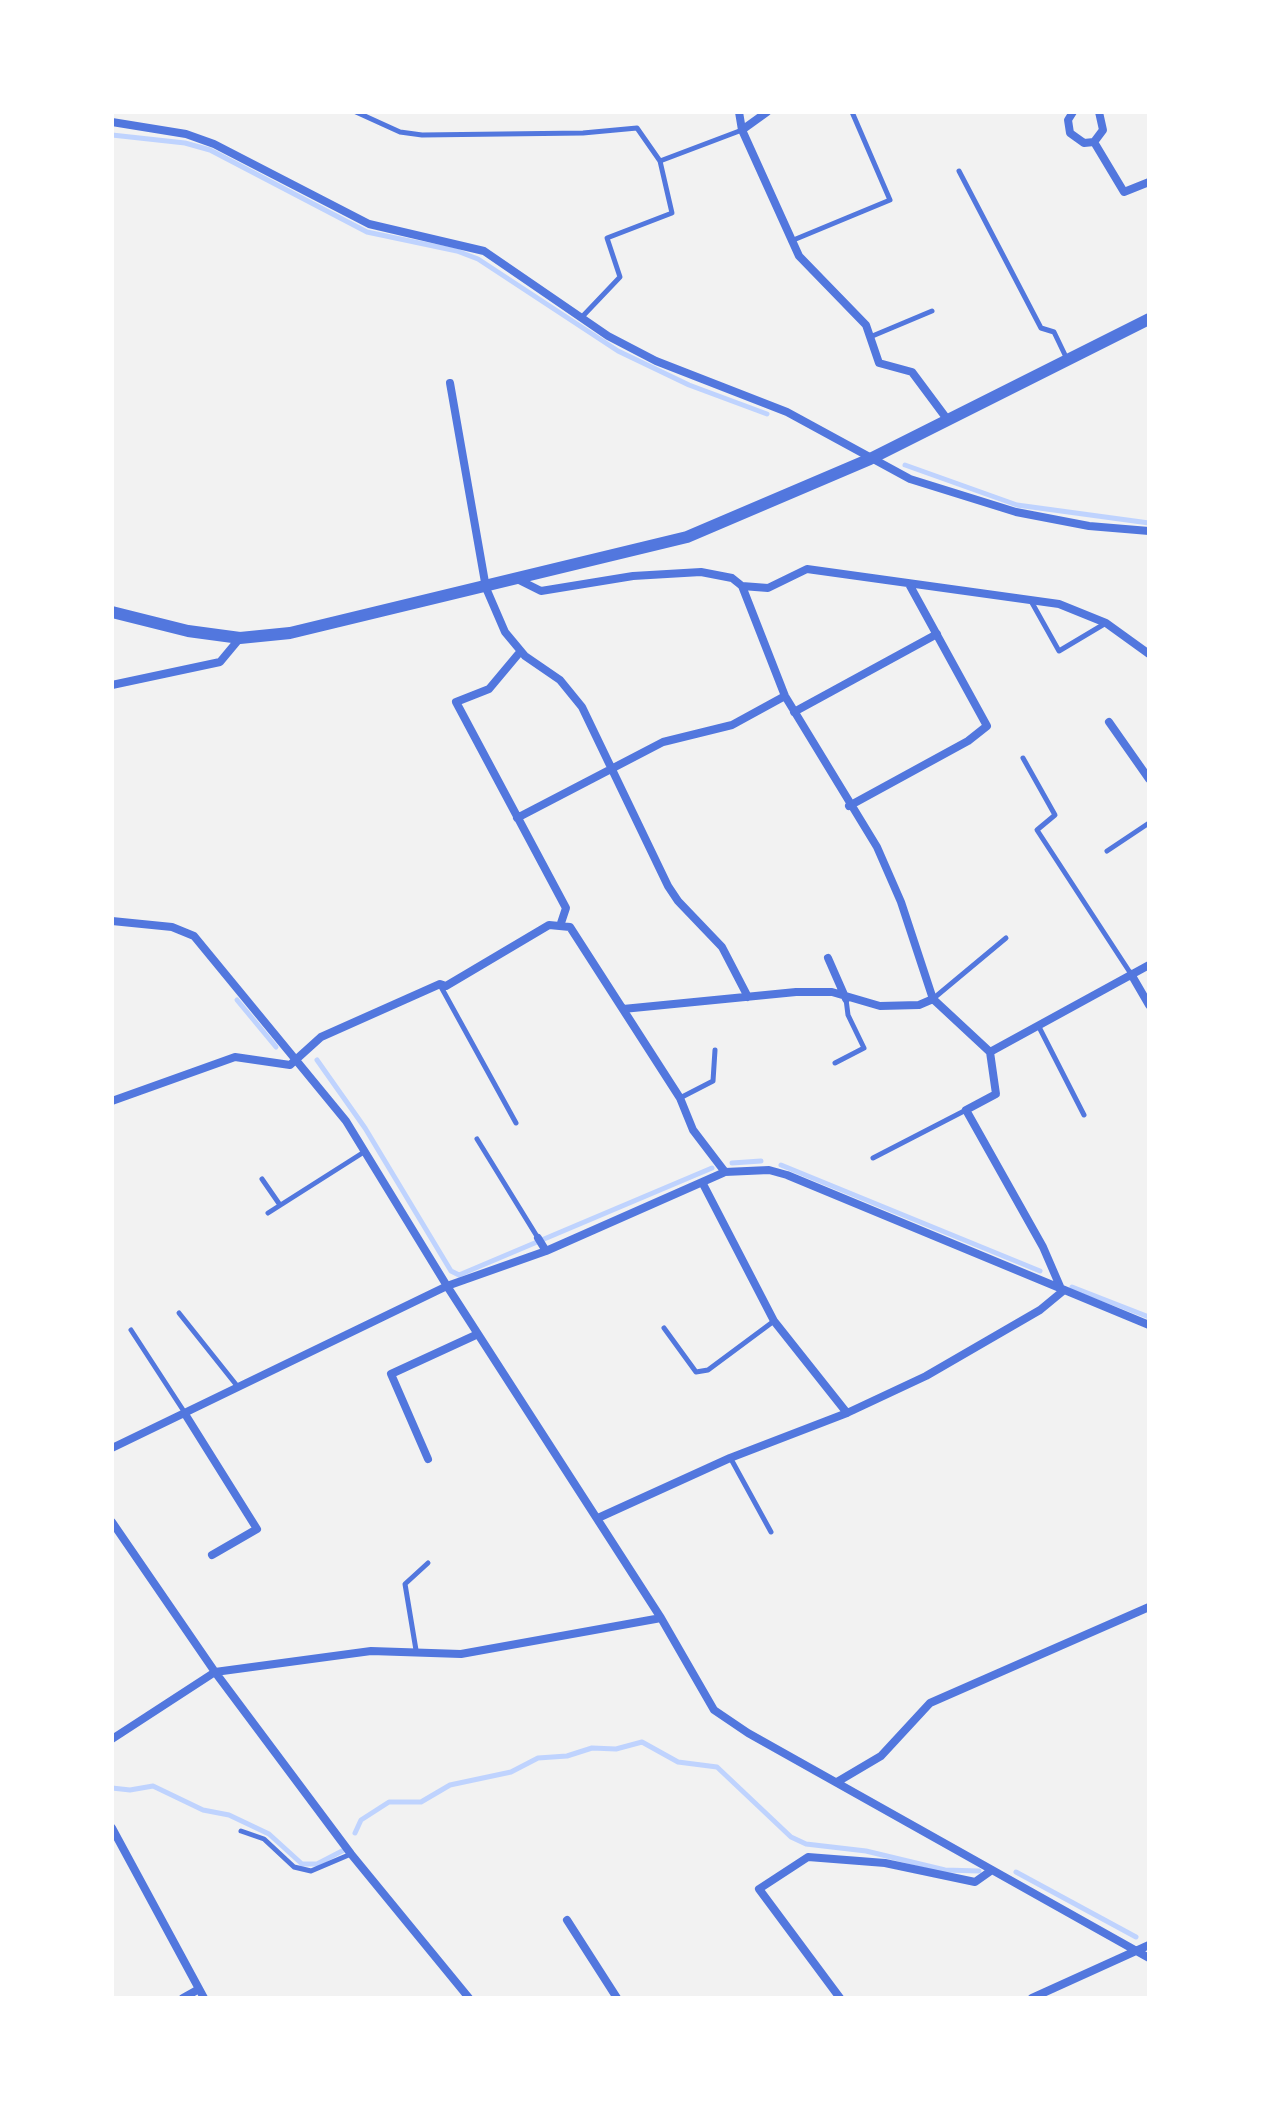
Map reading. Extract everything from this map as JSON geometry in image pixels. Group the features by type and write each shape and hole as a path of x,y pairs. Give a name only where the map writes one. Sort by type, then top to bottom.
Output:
{"street":[{"path":"739,112 742,130 790,242 841,304 866,325 879,363 912,372 947,419"},
{"path":"742,130 767,112"},
{"path":"1073,112 1068,120 1070,133 1078,141 1094,142"},
{"path":"1094,142 1104,125 1099,112"},
{"path":"112,122 186,134 214,144 369,224 484,251 581,318 656,361 787,412 910,479 1016,512 1089,526 1149,531"},
{"path":"1094,142 1124,192 1149,182"},
{"path":"112,612 188,631 240,638 290,633 687,537 870,459 1149,319"},
{"path":"450,383 486,588 505,632 520,652 570,690 582,707 668,886 722,947 748,997"},
{"path":"742,586 768,588 807,569 1030,600 1081,610 1106,623 1149,654"},
{"path":"519,580 541,591 633,576 701,572 732,578 742,586 785,696 849,806 877,847 901,902 933,999 990,1052 996,1094 966,1110 1043,1247 1063,1291"},
{"path":"849,806 968,741 987,726 909,584"},
{"path":"794,712 937,634"},
{"path":"112,685 220,662 240,638"},
{"path":"520,652 489,689 456,702 566,908 560,926"},
{"path":"517,818 663,742 732,725 785,696"},
{"path":"1109,722 1149,779"},
{"path":"112,921 172,927 194,936 299,1059 365,1151 447,1286 661,1618 714,1710 1149,1958"},
{"path":"112,1101 235,1057 290,1065 321,1037 440,984 446,986 549,925 570,927 680,1098 693,1130 725,1172"},
{"path":"828,958 846,999"},
{"path":"990,1052 1149,965"},
{"path":"1131,974 1149,1005"},
{"path":"623,1009 832,992 846,999 880,1006 919,1005 933,999"},
{"path":"112,1448 447,1286 542,1244 725,1172 769,1170 787,1175 1149,1325"},
{"path":"702,1182 774,1321 847,1413"},
{"path":"598,1518 730,1458 847,1413 926,1376 1040,1310 1063,1291"},
{"path":"428,1459 391,1374 478,1334"},
{"path":"185,1414 257,1529 212,1555"},
{"path":"112,1522 215,1672 351,1854 469,1998"},
{"path":"837,1782 881,1756 930,1703 1149,1607"},
{"path":"112,1739 215,1672 371,1651 416,1650 461,1654 661,1618"},
{"path":"112,1828 204,1998"},
{"path":"840,1998 759,1889 808,1857 885,1863 975,1882 992,1870"},
{"path":"567,1920 617,1998"},
{"path":"1032,1998 1149,1945"},
{"path":"183,1998 199,1989"}],"lane":[{"path":"356,112 400,132 422,135 583,133 637,128 660,161 672,213 607,238 620,277 581,318"},
{"path":"790,242 890,200 852,112"},
{"path":"660,161 742,130"},
{"path":"959,171 1041,328 1054,332 1067,359"},
{"path":"870,337 932,311"},
{"path":"1030,600 1059,651 1106,623"},
{"path":"1023,758 1055,815 1037,830 1131,974"},
{"path":"1107,851 1149,823"},
{"path":"933,999 976,967 1006,938"},
{"path":"440,984 516,1123"},
{"path":"835,1063 864,1048 848,1015 846,999"},
{"path":"1038,1024 1084,1115"},
{"path":"680,1098 713,1081 715,1050"},
{"path":"873,1158 966,1110"},
{"path":"477,1139 542,1244"},
{"path":"268,1213 365,1151"},
{"path":"262,1179 280,1205"},
{"path":"179,1313 238,1387"},
{"path":"664,1328 696,1372 708,1370 774,1321"},
{"path":"131,1330 185,1414"},
{"path":"730,1458 771,1532"},
{"path":"416,1650 405,1584 428,1563"},
{"path":"241,1831 264,1839 294,1867 311,1871 351,1854"}],"waterway":[{"path":"112,135 185,143 210,150 367,232 457,251 478,259 618,351 689,385 767,414"},
{"path":"905,465 1017,505 1149,523"},
{"path":"237,1000 276,1047"},
{"path":"317,1060 365,1128 451,1271 459,1275 712,1168"},
{"path":"732,1163 761,1161"},
{"path":"781,1165 1040,1271"},
{"path":"1072,1287 1149,1317"},
{"path":"355,1833 361,1820 389,1802 421,1802 450,1785 511,1772 538,1758 567,1756 592,1748 616,1749 642,1742 678,1762 717,1767 791,1837 806,1844 866,1851 945,1870 979,1871"},
{"path":"112,1788 130,1790 153,1786 203,1810 229,1815 269,1834 302,1864 317,1864 344,1850"},
{"path":"1016,1872 1136,1937"}]}
